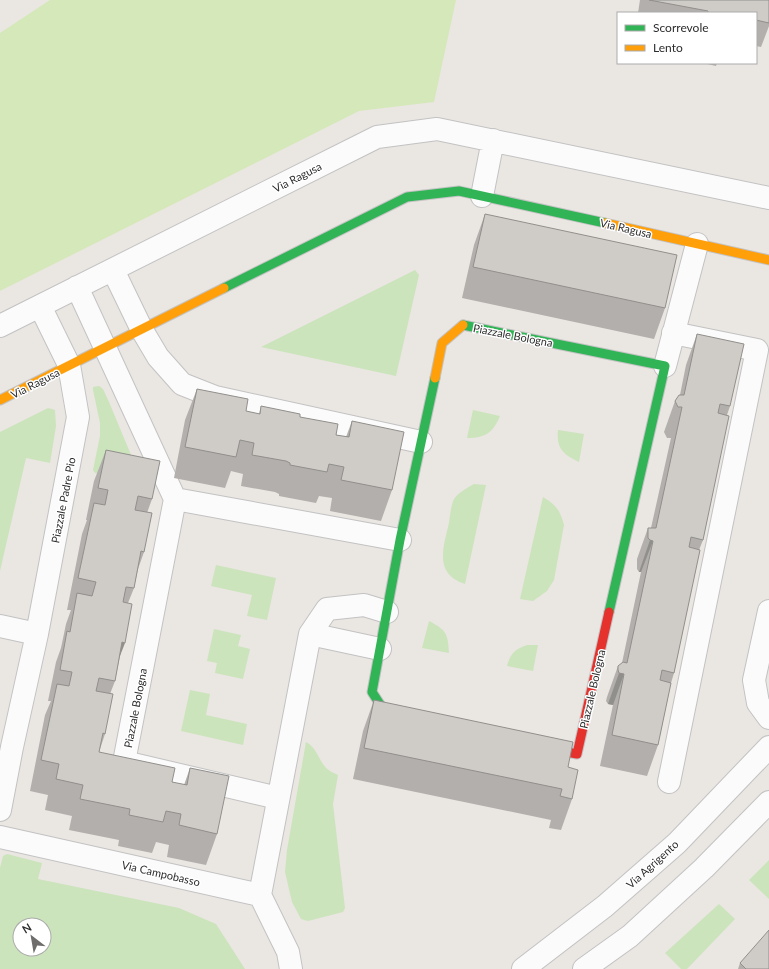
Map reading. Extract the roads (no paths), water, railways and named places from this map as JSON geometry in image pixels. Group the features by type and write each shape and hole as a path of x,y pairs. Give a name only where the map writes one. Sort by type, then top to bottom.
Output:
{"street":[{"name":"Via Ragusa","path":"0,326 377,137 437,129 769,198"},
{"path":"482,196 493,140"},
{"name":"Via Ragusa","path":"0,400 407,197 459,191 769,260"},
{"name":"Piazzale Bologna","path":"665,366 463,325 442,343 400,540 372,692 387,715 577,754 665,366 697,244"},
{"path":"112,270 142,330 158,357 182,384 215,397 421,442"},
{"path":"77,287 175,499 400,540"},
{"name":"Via Ragusa","path":"40,306 69,365"},
{"path":"669,782 757,350 673,333"},
{"name":"Piazzale Padre Pio","path":"0,810 6,746 37,634 78,417 69,365"},
{"name":"Piazzale Bologna","path":"175,499 124,762 278,798"},
{"path":"306,969 289,961 260,895 310,634 327,609 364,605 387,612"},
{"path":"769,611 754,680 758,703 769,718"},
{"path":"0,626 37,634"},
{"path":"310,634 380,650"},
{"name":"Via Agrigento","path":"524,969 605,906 677,843 769,747"},
{"path":"584,969 630,936 698,873 769,802"},
{"name":"Via Campobasso","path":"0,837 260,895"}]}
